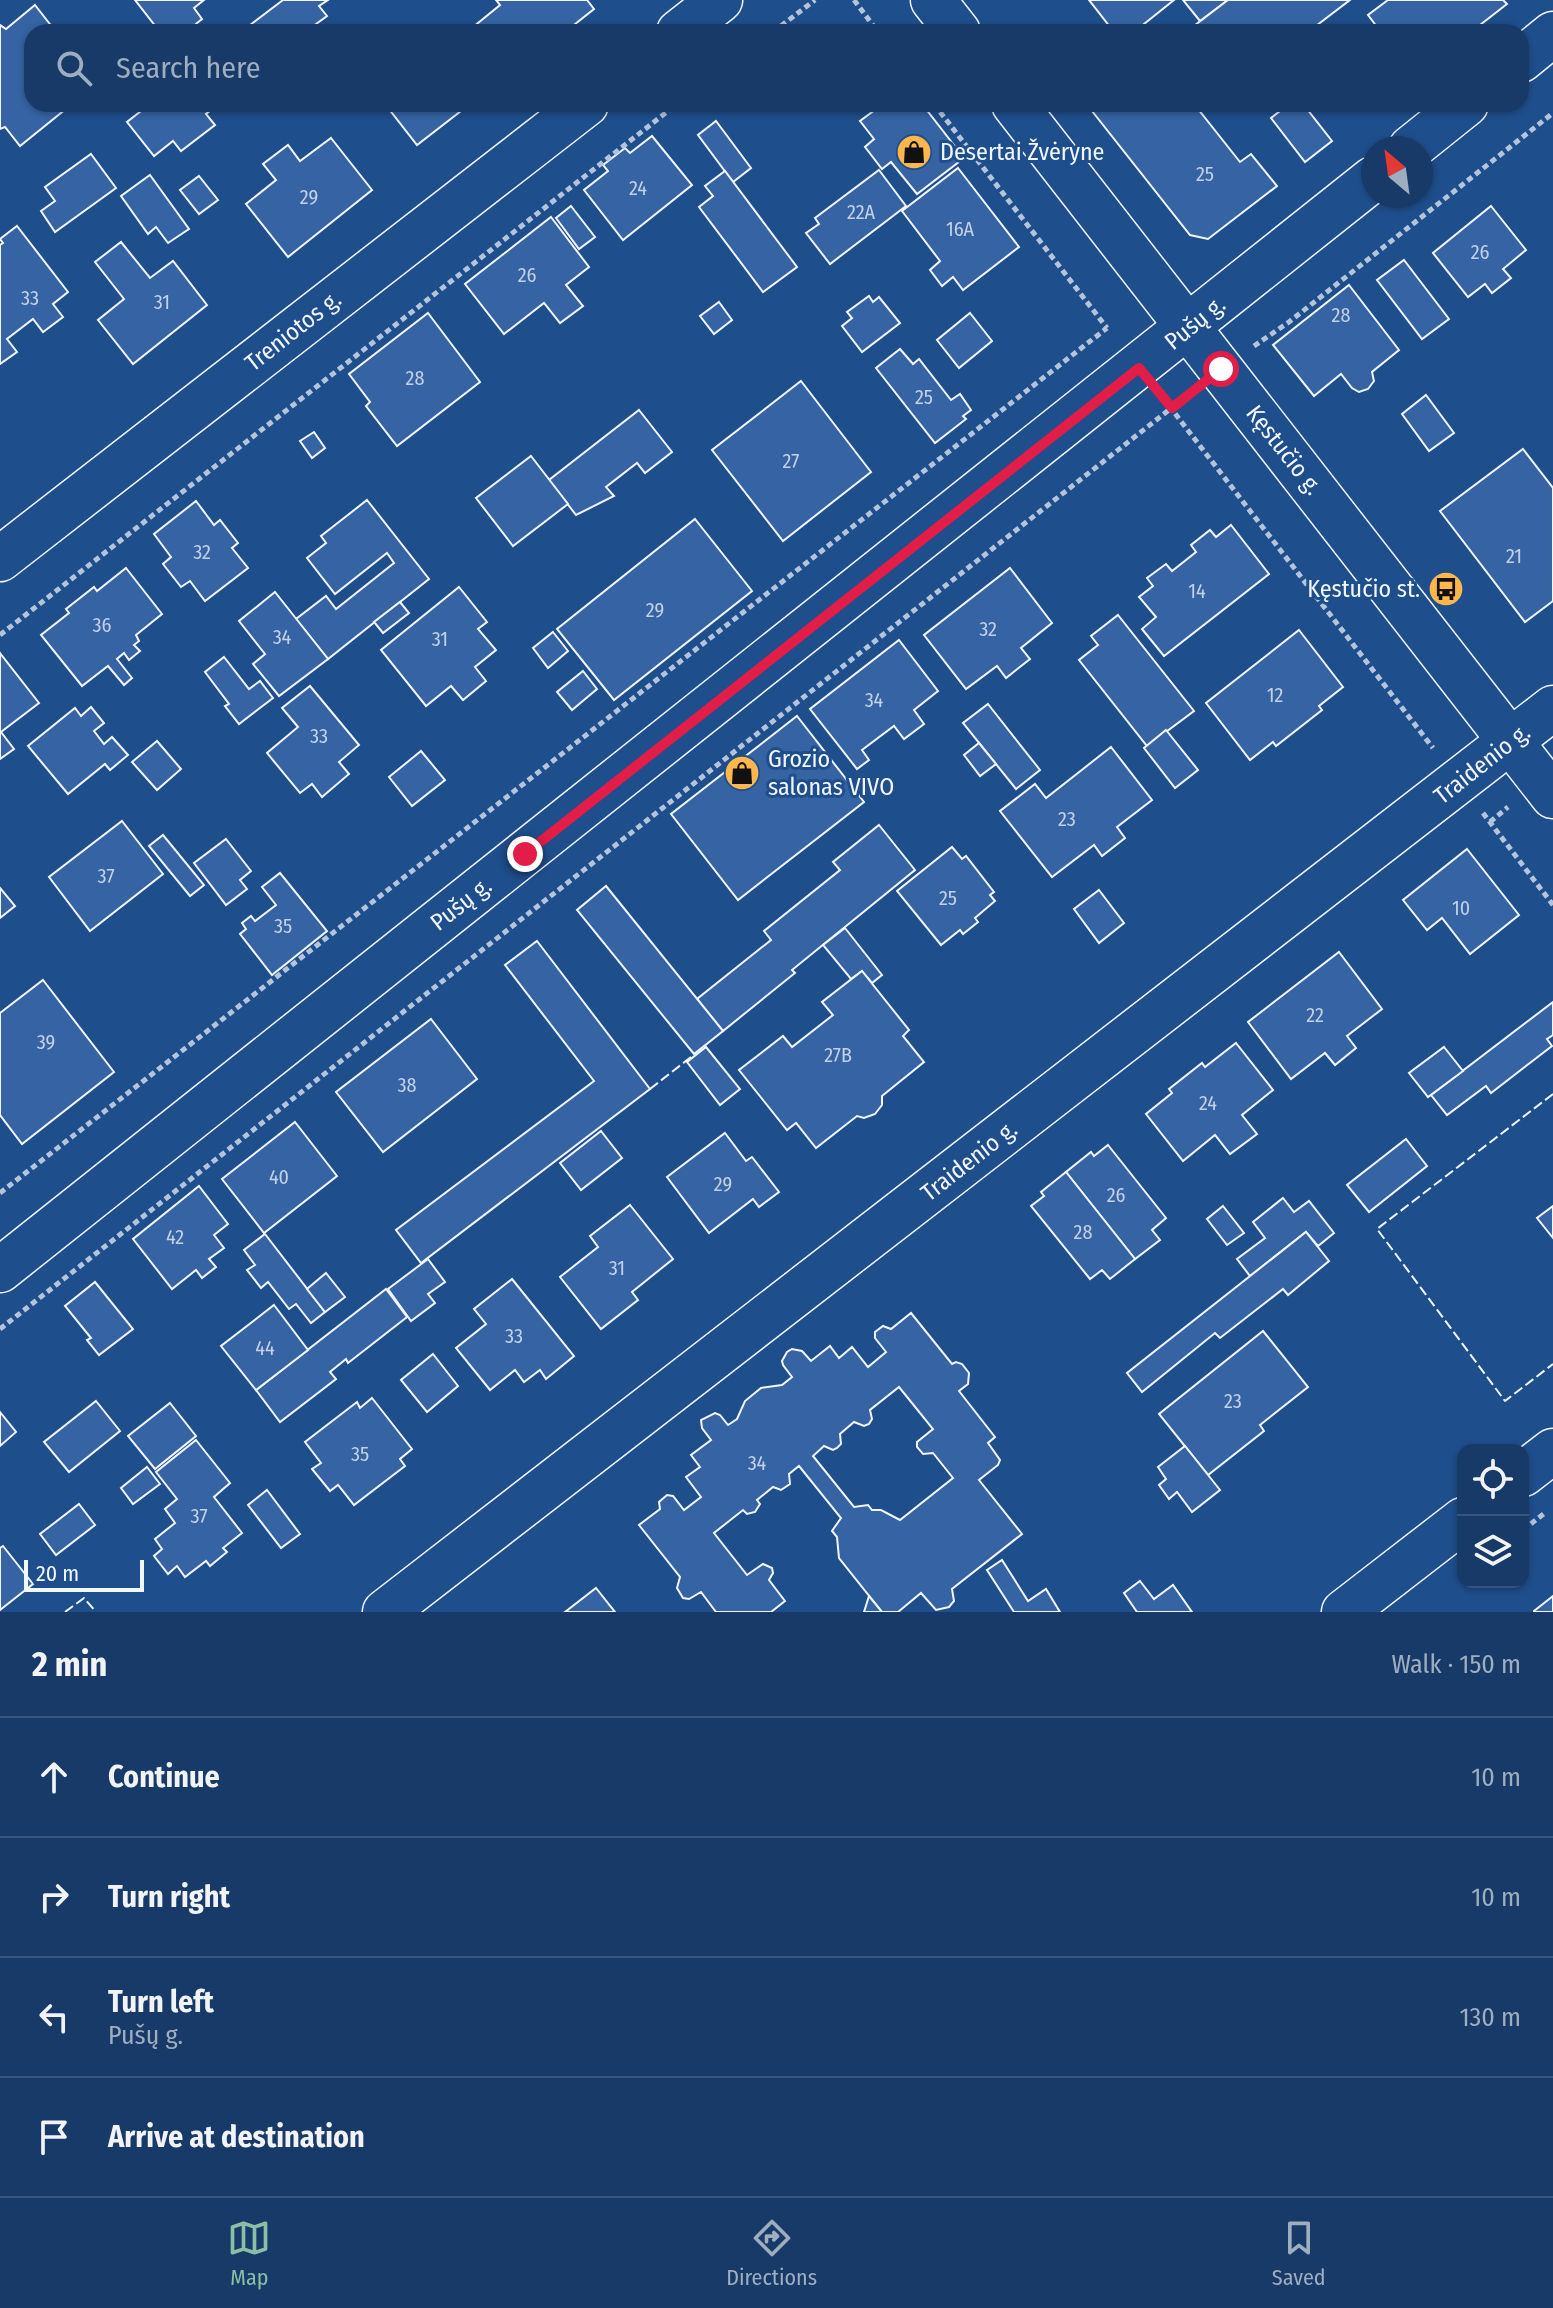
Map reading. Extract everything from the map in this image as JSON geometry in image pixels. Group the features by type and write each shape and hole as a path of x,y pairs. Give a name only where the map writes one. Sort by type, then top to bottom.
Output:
{"street":[{"path":"689,24 720,0"},
{"path":"933,0 952,24"},
{"path":"1529,54 1553,34"},
{"name":"Treniotos g.","path":"0,559 576,112"},
{"name":"Kęstučio g.","path":"1020,112 1553,796"},
{"path":"1426,136 1456,112"},
{"name":"Pušų g.","path":"0,1270 1361,189"},
{"name":"Traidenio g.","path":"385,1612 1553,708"},
{"path":"1529,1469 1553,1451"},
{"path":"1344,1612 1457,1525"}],"path":[{"path":"784,24 815,0"},
{"path":"854,0 872,24"},
{"path":"0,635 667,112"},
{"path":"940,112 1172,408 1553,905"},
{"path":"0,1329 1221,369 1289,322 1553,113"},
{"path":"0,1193 1107,328"},
{"path":"1529,1525 1553,1507"}],"building":[{"path":"135,0 204,0 194,8 202,19 196,24 154,24"},
{"path":"283,0 328,0 319,6 327,16 316,24 252,24"},
{"path":"496,0 587,0 594,9 575,24 477,24 500,5"},
{"path":"1089,0 1174,0 1144,24 1108,24"},
{"path":"1183,0 1228,0 1200,21"},
{"path":"1228,0 1350,0 1318,24 1196,24"},
{"path":"1388,0 1503,0 1507,4 1481,24 1375,24 1368,15"},
{"path":"35,5 50,24 24,24 24,112 62,112 20,146 5,127 0,129 0,25 6,29"},
{"path":"140,112 209,112 206,114 215,125 181,151 173,141 154,156 127,122"},
{"path":"391,112 460,112 417,145"},
{"name":"Desertai Žvėryne","path":"872,112 928,112 964,158 917,194 891,162 882,169 865,147 874,139 860,121"},
{"path":"1093,112 1200,112 1240,162 1251,154 1277,186 1208,239 1190,235"},
{"path":"1279,112 1309,112 1332,141 1305,162 1271,118"},
{"path":"716,121 751,168 733,182 698,135"},
{"path":"652,136 692,185 623,240 584,190 608,171 603,165 625,148 630,153"},
{"path":"331,138 372,190 288,257 246,204 276,180 263,164 288,145 300,161"},
{"path":"91,154 116,188 55,232 41,211 55,201 45,187"},
{"path":"958,168 1019,247 963,290 953,277 942,286 930,270 940,261 902,211"},
{"path":"879,170 906,206 830,264 806,233 819,224 815,218"},
{"path":"725,171 797,267 763,292 699,207 713,196 705,186"},
{"path":"150,175 189,229 168,243 156,227 148,234 121,196"},
{"path":"199,176 218,200 199,214 180,190"},
{"path":"571,206 595,237 579,249 556,218"},
{"path":"1491,206 1526,250 1503,269 1511,278 1492,293 1485,284 1468,297 1433,253"},
{"path":"551,217 589,267 566,285 583,306 560,323 544,303 504,334 465,284"},
{"path":"17,226 68,292 53,304 63,317 43,332 33,319 7,339 17,352 0,364 0,245 3,243 0,239"},
{"path":"121,242 150,278 173,261 207,305 133,364 98,320 124,299 95,262"},
{"path":"1404,260 1449,319 1422,339 1377,280"},
{"path":"1349,285 1399,350 1372,372 1374,381 1368,389 1359,392 1341,374 1314,396 1273,345"},
{"path":"869,296 873,302 879,297 900,323 862,352 842,326 852,318 847,312"},
{"path":"719,302 732,320 714,334 700,316"},
{"path":"428,313 480,382 397,446 366,406 370,402 349,374"},
{"path":"970,313 992,341 959,368 937,340"},
{"path":"900,349 913,364 919,359 951,400 960,394 971,410 963,416 966,419 935,443 876,368"},
{"path":"801,381 871,472 783,541 712,450"},
{"path":"1426,395 1454,433 1429,451 1402,414"},
{"path":"639,410 672,452 645,473 637,463 606,487 614,496 576,515 549,480"},
{"path":"314,432 325,448 312,458 300,441"},
{"path":"1523,449 1553,488 1553,601 1525,622 1440,511"},
{"path":"531,456 568,504 513,546 476,498"},
{"path":"367,500 429,579 328,659 296,619 326,596 336,609 394,563 387,553 335,594 307,558 326,543 321,536"},
{"path":"196,501 214,525 220,520 238,543 232,548 248,568 205,601 190,581 181,587 163,564 171,557 154,534"},
{"path":"695,519 752,591 614,700 557,629"},
{"path":"1231,525 1269,574 1164,656 1142,629 1156,617 1139,597 1153,586 1147,578 1166,564 1172,571 1196,552 1191,545 1210,530 1216,537"},
{"path":"126,568 162,614 136,635 139,641 134,645 140,651 129,660 124,653 117,659 132,678 124,685 108,666 82,686 41,635 69,613 66,609 94,587 97,591"},
{"path":"1010,568 1052,623 1021,648 1030,659 1006,678 997,666 966,689 924,635"},
{"path":"459,587 487,622 478,629 496,650 475,667 486,681 463,700 451,686 426,706 381,650"},
{"path":"275,592 328,659 279,696 253,664 265,654 239,621"},
{"path":"400,602 409,613 383,633 374,622"},
{"path":"1118,615 1194,711 1147,746 1079,660 1098,645 1091,636"},
{"path":"1299,630 1343,687 1319,706 1322,710 1276,746 1273,742 1250,760 1206,703"},
{"path":"553,632 568,651 548,668 533,648"},
{"path":"899,640 938,691 914,710 924,724 904,739 894,726 862,750 869,760 857,769 810,709"},
{"path":"0,653 39,703 1,732 14,749 0,759"},
{"path":"224,657 249,689 260,681 273,698 239,724 225,706 229,704 205,672"},
{"path":"583,671 597,689 572,710 557,692"},
{"path":"310,686 359,745 339,762 349,774 322,797 312,784 300,793 267,753 298,727 282,708"},
{"path":"988,704 1040,770 1016,789 963,723"},
{"path":"91,707 104,723 94,731 104,744 112,737 128,755 110,770 105,764 68,794 28,746 75,708 81,716"},
{"path":"797,716 864,802 738,900 671,814"},
{"path":"1166,730 1198,770 1175,788 1144,748"},
{"path":"157,741 181,769 157,790 132,762"},
{"path":"979,743 996,764 980,776 964,755"},
{"path":"1111,747 1152,800 1117,827 1125,838 1102,856 1094,845 1052,877 1000,811 1035,784 1046,798"},
{"path":"421,751 445,780 412,806 389,777"},
{"path":"122,821 163,874 90,931 49,877"},
{"path":"879,825 915,870 792,970 795,973 723,1031 697,999 771,940 764,931 840,870 833,862"},
{"path":"163,835 204,885 190,896 149,846"},
{"path":"226,839 251,871 240,880 247,889 226,905 194,863"},
{"path":"952,847 962,859 966,856 994,892 990,895 995,901 975,918 978,922 963,934 960,930 941,945 897,891"},
{"path":"1467,849 1519,915 1470,954 1442,918 1427,930 1403,900"},
{"path":"280,873 327,931 272,975 240,934 246,929 242,923 251,916 255,921 276,905 262,887"},
{"path":"606,886 723,1031 694,1054 577,910"},
{"path":"0,888 15,906 0,918"},
{"path":"1099,890 1124,923 1099,943 1074,909"},
{"path":"845,928 882,975 872,983 862,971 851,979 823,945"},
{"path":"537,941 650,1089 421,1263 396,1230 594,1081 505,965"},
{"path":"1339,952 1382,1009 1347,1036 1356,1048 1335,1065 1325,1053 1291,1079 1248,1022"},
{"path":"862,971 909,1030 903,1036 924,1062 882,1096 882,1105 875,1114 864,1118 857,1116 816,1148 796,1123 787,1130 739,1070 783,1036 792,1047 833,1015 822,1002"},
{"path":"43,980 114,1072 22,1144 0,1115 0,1013"},
{"path":"1553,1002 1553,1035 1547,1039 1552,1046 1491,1093 1486,1086 1447,1115 1431,1095"},
{"path":"431,1019 477,1079 383,1152 336,1092"},
{"path":"1236,1043 1273,1090 1242,1115 1257,1134 1230,1154 1215,1135 1183,1161 1146,1114 1172,1093 1169,1089 1202,1063 1205,1067"},
{"path":"706,1047 740,1089 720,1105 687,1062"},
{"path":"1444,1047 1463,1071 1428,1097 1409,1073"},
{"path":"295,1122 337,1176 264,1233 222,1179"},
{"path":"601,1131 622,1158 581,1190 560,1163"},
{"path":"725,1133 746,1161 752,1157 779,1192 759,1207 753,1199 709,1233 667,1177"},
{"path":"1406,1139 1427,1166 1369,1212 1347,1185"},
{"path":"1108,1145 1166,1218 1152,1230 1160,1240 1135,1259 1066,1172 1091,1152 1094,1156"},
{"path":"1066,1172 1135,1259 1110,1279 1102,1270 1090,1279 1031,1206 1044,1196 1041,1192"},
{"path":"199,1186 228,1224 214,1235 224,1248 209,1259 216,1267 202,1278 196,1270 172,1289 133,1239"},
{"path":"1283,1198 1294,1212 1309,1201 1334,1233 1318,1246 1306,1232 1250,1276 1237,1259 1265,1238 1253,1222"},
{"path":"630,1205 673,1259 632,1292 638,1300 601,1329 560,1277 598,1247 590,1236"},
{"path":"1223,1206 1244,1233 1227,1245 1207,1219"},
{"path":"1553,1206 1553,1238 1537,1218"},
{"path":"1306,1232 1329,1261 1288,1295 1283,1289 1220,1338 1215,1333 1142,1392 1127,1373"},
{"path":"265,1234 325,1312 311,1323 296,1304 289,1309 268,1282 261,1288 247,1270 255,1265 244,1250"},
{"path":"428,1259 445,1282 428,1294 435,1303 411,1321 388,1289"},
{"path":"326,1273 345,1297 325,1312 307,1289"},
{"path":"512,1279 574,1356 546,1379 540,1370 524,1382 515,1370 490,1390 456,1348 486,1324 474,1309"},
{"path":"95,1282 133,1329 99,1355 87,1340 91,1338 65,1306"},
{"path":"386,1289 407,1317 348,1363 346,1359 330,1372 336,1379 280,1422 256,1390"},
{"path":"274,1305 308,1350 256,1390 221,1346"},
{"path":"911,1313 952,1364 962,1364 969,1373 968,1384 959,1391 995,1437 988,1443 1000,1460 979,1480 1022,1534 952,1589 954,1601 949,1607 936,1610 921,1593 898,1612 882,1612 839,1558 837,1537 832,1531 841,1518 799,1466 789,1474 790,1484 781,1490 773,1487 757,1500 760,1504 755,1512 747,1514 743,1510 714,1533 747,1575 763,1564 772,1568 769,1580 785,1601 771,1612 716,1612 701,1592 689,1599 683,1598 677,1588 680,1577 639,1525 660,1509 659,1502 667,1495 673,1496 684,1510 701,1497 686,1477 700,1467 691,1455 711,1440 702,1428 701,1420 715,1413 728,1425 737,1419 745,1401 761,1388 782,1385 792,1377 782,1361 792,1349 802,1351 811,1361 830,1346 839,1358 852,1347 868,1367 886,1352 875,1338 875,1332 883,1326 891,1329","holes":["899,1387 933,1429 917,1442 917,1447 923,1454 933,1453 953,1478 900,1520 881,1510 872,1510 868,1505 854,1507 813,1456 824,1446 833,1450 837,1448 841,1444 840,1434 854,1422 864,1426 869,1424 872,1419 870,1410"]},
{"path":"1263,1331 1308,1387 1260,1425 1264,1431 1208,1475 1159,1414"},
{"path":"433,1354 458,1386 427,1412 401,1380"},
{"path":"372,1398 412,1449 400,1459 405,1466 354,1505 338,1485 330,1491 312,1469 321,1463 305,1442 357,1402 360,1408"},
{"path":"96,1401 120,1431 69,1472 44,1442"},
{"path":"170,1403 196,1436 155,1469 128,1436"},
{"path":"0,1412 16,1432 0,1446"},
{"path":"196,1440 230,1483 214,1497 242,1533 223,1548 227,1552 210,1566 206,1561 185,1577 177,1566 168,1574 154,1556 162,1549 155,1539 175,1523 165,1509 177,1499 156,1472"},
{"path":"1185,1446 1220,1490 1192,1512 1177,1492 1169,1499 1159,1485 1166,1479 1158,1467"},
{"path":"147,1467 160,1484 133,1504 121,1488"},
{"path":"267,1490 300,1534 281,1548 248,1505"},
{"path":"79,1504 95,1525 56,1555 40,1534"},
{"path":"3,1546 33,1584 0,1610 0,1548"},
{"path":"1002,1560 1028,1601 1046,1589 1060,1612 1014,1612 987,1570"},
{"path":"1140,1581 1154,1599 1173,1585 1192,1612 1137,1612 1124,1593"},
{"path":"596,1588 615,1612 565,1612"},
{"path":"869,1596 882,1612 864,1612"},
{"path":"1553,1596 1553,1612 1534,1612 1534,1611"}],"fence":[{"path":"650,1089 691,1057"},
{"path":"1553,1094 1377,1229 1505,1401 1553,1364"},
{"path":"65,1612 84,1598 96,1612"}],"place":[{"name":"Desertai Žvėryne","path":"914,152"},
{"name":"Kęstučio st.","path":"1446,589"},
{"name":"Grozio salonas VIVO","path":"742,773"}],"route":[{"path":"525,854 1139,368 1172,408 1221,369"}]}
